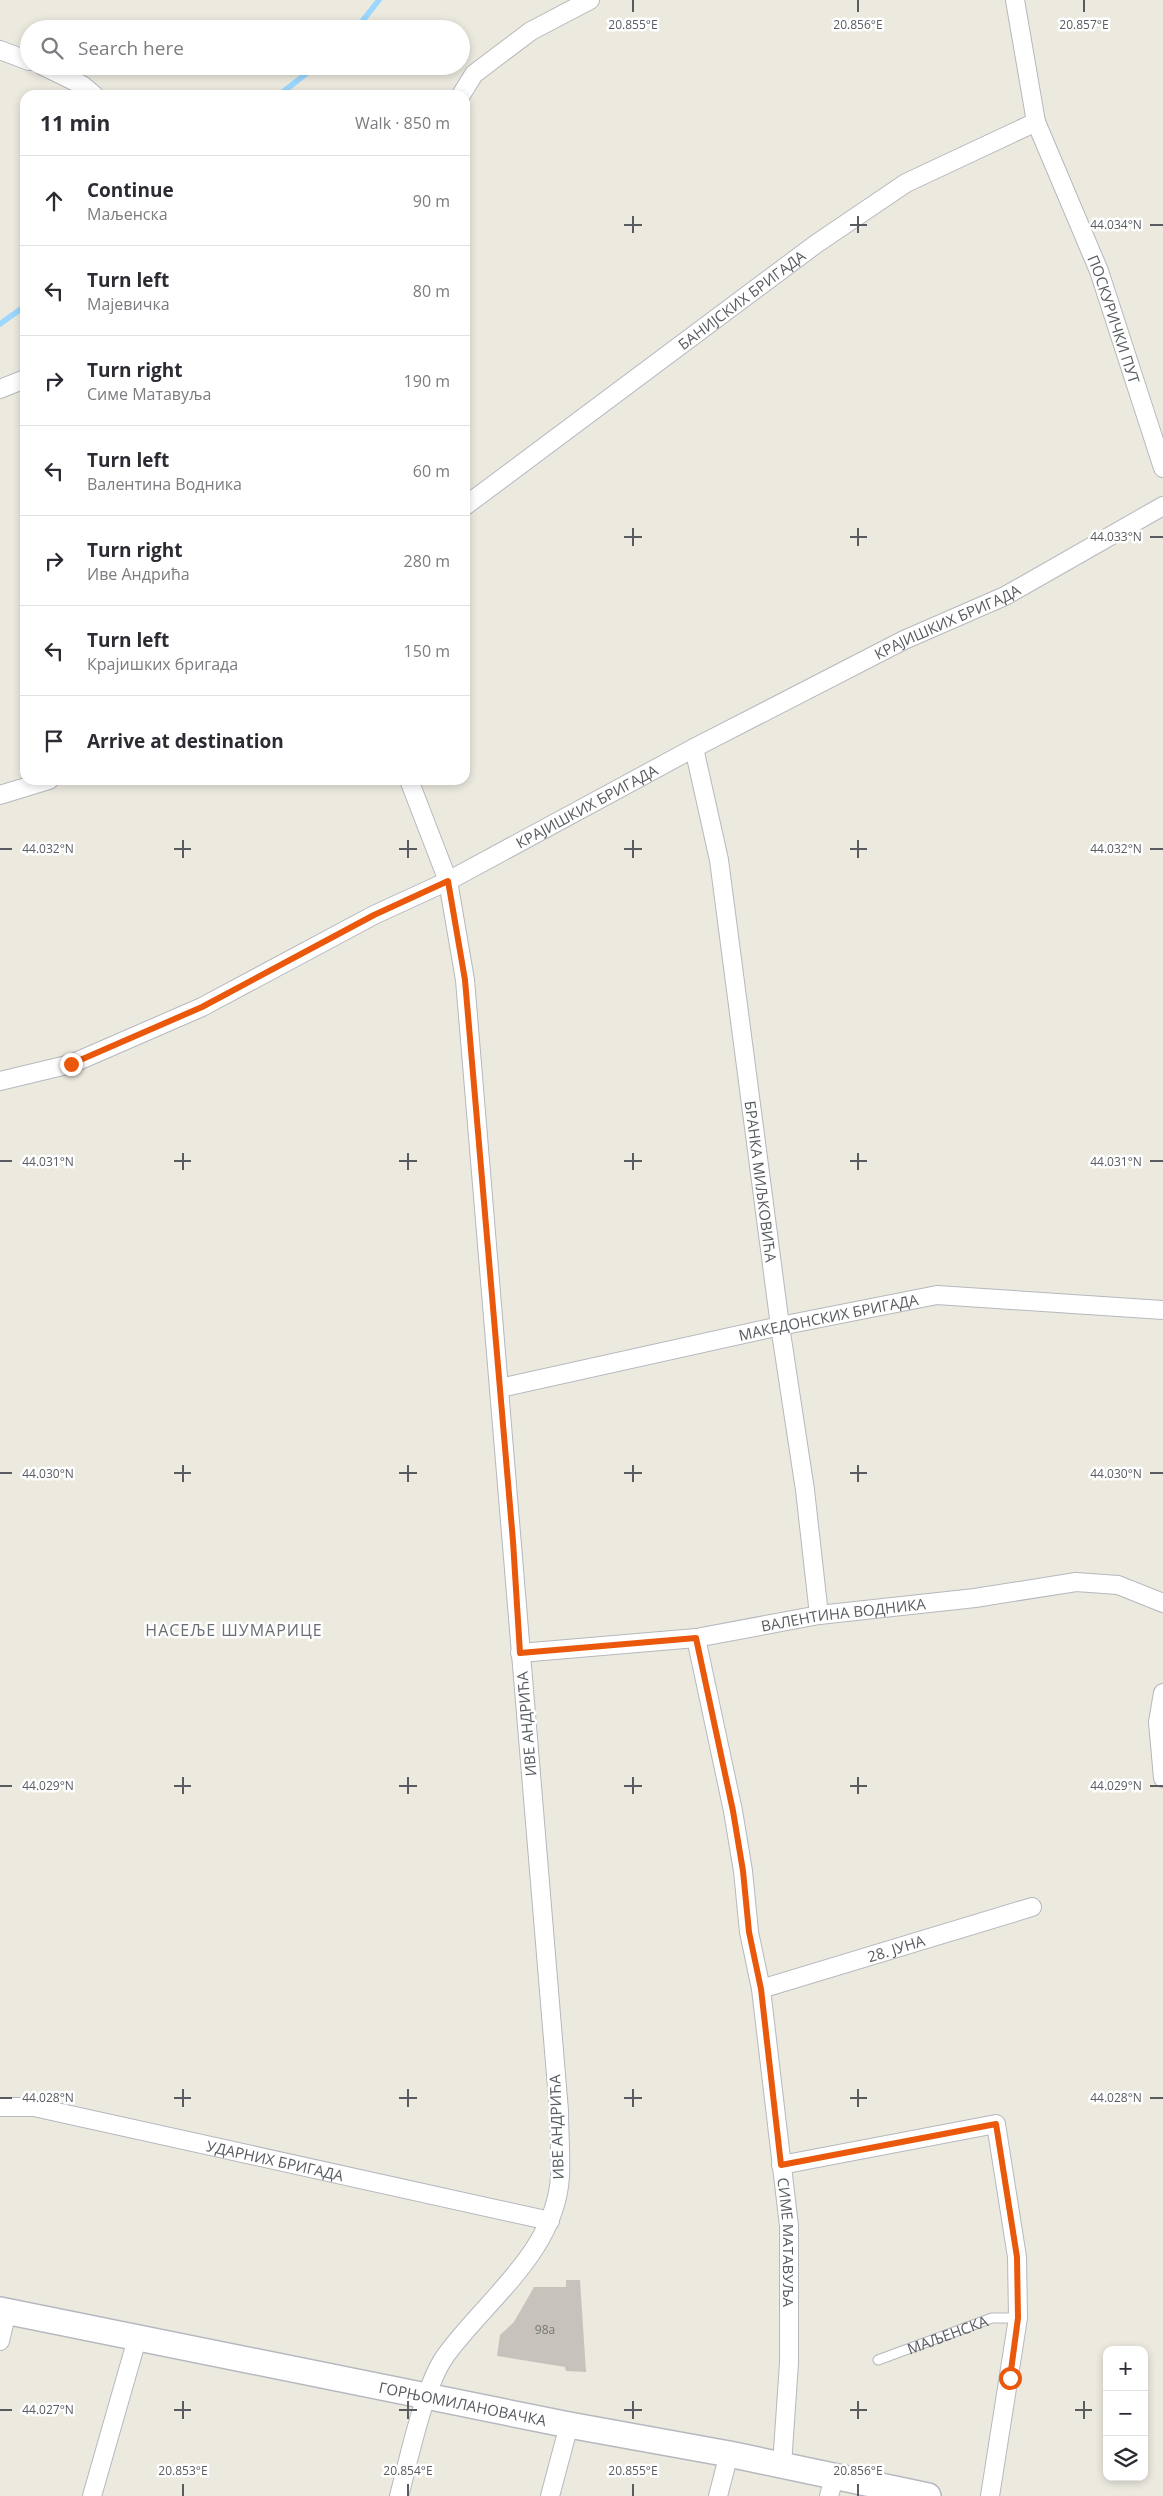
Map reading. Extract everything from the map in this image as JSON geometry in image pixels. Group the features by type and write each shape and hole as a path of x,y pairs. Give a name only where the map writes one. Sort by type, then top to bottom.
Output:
{"main road":[{"name":"ГОРЊОМИЛАНОВАЧКА","path":"4,2310 137,2339 427,2395 569,2425 782,2465 832,2487 926,2496"}],"street":[{"path":"464,90 474,74 531,31 590,0"},
{"name":"ПОСКУРИЧКИ ПУТ","path":"1015,0 1036,122 1099,272 1163,468"},
{"path":"0,50 20,57"},
{"path":"61,75 88,90"},
{"name":"БАНИЈСКИХ БРИГАДА","path":"470,502 824,238 906,184 1036,122"},
{"path":"0,389 20,381"},
{"name":"КРАЈИШКИХ БРИГАДА","path":"0,1081 71,1064 202,1007 374,915 448,881 694,748 904,640 1006,596 1163,506"},
{"name":"БРАНКА МИЉКОВИЋА","path":"694,748 719,860 780,1326 805,1490 819,1615"},
{"path":"0,795 33,785"},
{"name":"ИВЕ АНДРИЋА","path":"399,2496 427,2395 445,2356 512,2281 550,2221 560,2177 558,2111 465,980 448,881 411,785"},
{"name":"МАКЕДОНСКИХ БРИГАДА","path":"500,1388 780,1326 937,1295 1163,1310"},
{"name":"ВАЛЕНТИНА ВОДНИКА","path":"520,1653 696,1638 819,1615 975,1598 1076,1582 1118,1585 1163,1603"},
{"name":"СИМЕ МАТАВУЉА","path":"696,1638 733,1811 743,1871 749,1932 761,1989 789,2226 789,2363 782,2465"},
{"path":"1163,1693 1158,1722 1163,1778"},
{"name":"28. ЈУНА","path":"761,1989 1032,1908"},
{"name":"УДАРНИХ БРИГАДА","path":"0,2107 34,2107 550,2221"},
{"path":"781,2165 996,2124 1017,2257 1018,2318 990,2496"},
{"path":"0,2341 4,2310"},
{"path":"92,2496 137,2339"},
{"path":"550,2496 569,2425"},
{"path":"718,2496 729,2454"}],"lane":[{"name":"МАЉЕНСКА","path":"878,2360 992,2318 1018,2318"}],"building":[{"path":"566,2280 580,2280 586,2372 566,2371 565,2367 497,2356 500,2335 514,2322 534,2287 566,2287"}],"waterway":[{"path":"363,20 379,0"},
{"path":"285,90 305,75"},
{"path":"0,324 20,310"}],"district":[{"name":"НАСЕЉЕ ШУМАРИЦЕ","path":"234,1630"}],"route":[{"path":"71,1064 202,1007 374,915 448,881 465,980 513,1541 520,1653 696,1638 733,1811 743,1871 749,1932 761,1989 781,2165 996,2124 1017,2257 1018,2318 1010,2378"}]}
